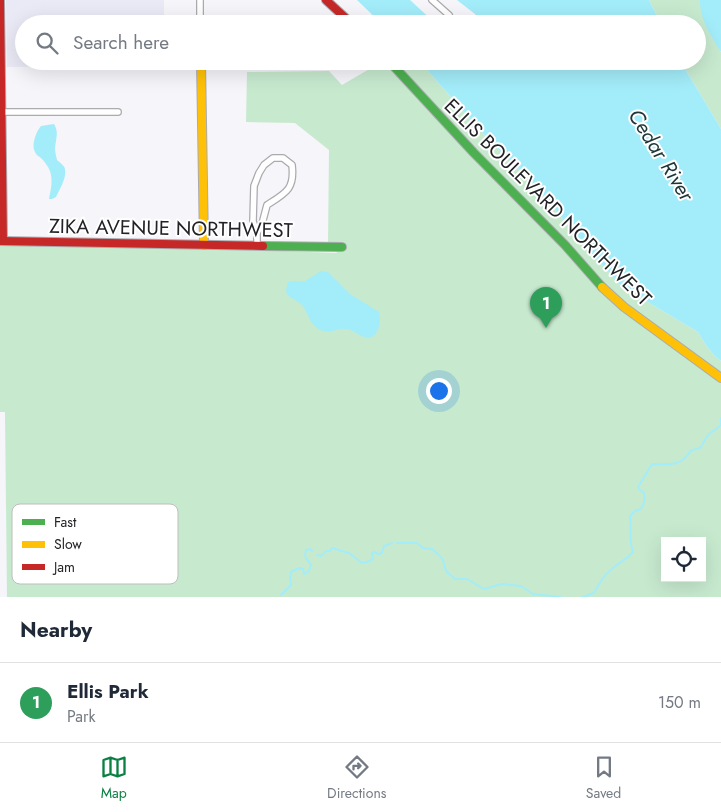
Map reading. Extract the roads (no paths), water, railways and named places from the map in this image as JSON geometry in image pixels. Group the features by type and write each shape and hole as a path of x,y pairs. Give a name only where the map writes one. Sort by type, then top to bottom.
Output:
{"street":[{"path":"0,0 2,241"},
{"path":"200,0 200,15"},
{"path":"326,0 342,15"},
{"path":"432,0 449,15"},
{"path":"201,70 204,245"},
{"name":"ELLIS BOULEVARD NORTHWEST","path":"397,70 474,153 565,245 604,289 624,307 719,377"},
{"path":"2,112 118,112"},
{"path":"257,232 262,224 267,205 286,194 291,186 292,165 283,158 273,158 264,164 254,186 253,221 257,232 257,246"},
{"name":"ZIKA AVENUE NORTHWEST","path":"2,241 342,247"}],"water":[{"path":"357,0 410,0 426,15 373,15"},
{"path":"457,0 649,0 656,15 476,15"},
{"path":"700,0 721,0 721,52 710,34 706,25 706,15 703,15"},
{"name":"Cedar River","path":"427,70 685,70 721,129 721,361 708,348 698,332 621,286 535,185 490,141"},
{"path":"54,124 57,132 56,157 63,165 65,172 64,180 56,197 49,199 52,181 51,174 45,162 35,153 34,142 41,126"},
{"path":"321,271 328,272 350,294 379,312 380,320 376,334 369,338 347,329 329,332 322,331 312,323 302,305 287,294 288,282 305,281"}],"waterway":[{"path":"721,418 721,424"},
{"path":"583,597 594,593 608,573 633,552 630,516 635,511 641,509 643,505 644,493 638,487 652,464 678,463 692,450 700,448 708,435 721,425"},
{"path":"317,555 321,556 332,548 349,553 362,563 373,559 373,552 382,553 384,546 392,543"},
{"path":"397,543 417,543 423,548 432,549 443,560 446,571 455,579 467,579 484,589 502,584 521,586 533,594 561,597"},
{"path":"281,595 291,585 291,572 299,568 303,569 304,574 309,571 311,565 306,558 305,552 310,549 312,551"}],"place":[{"name":"Ellis Park","path":"546,328"}]}
